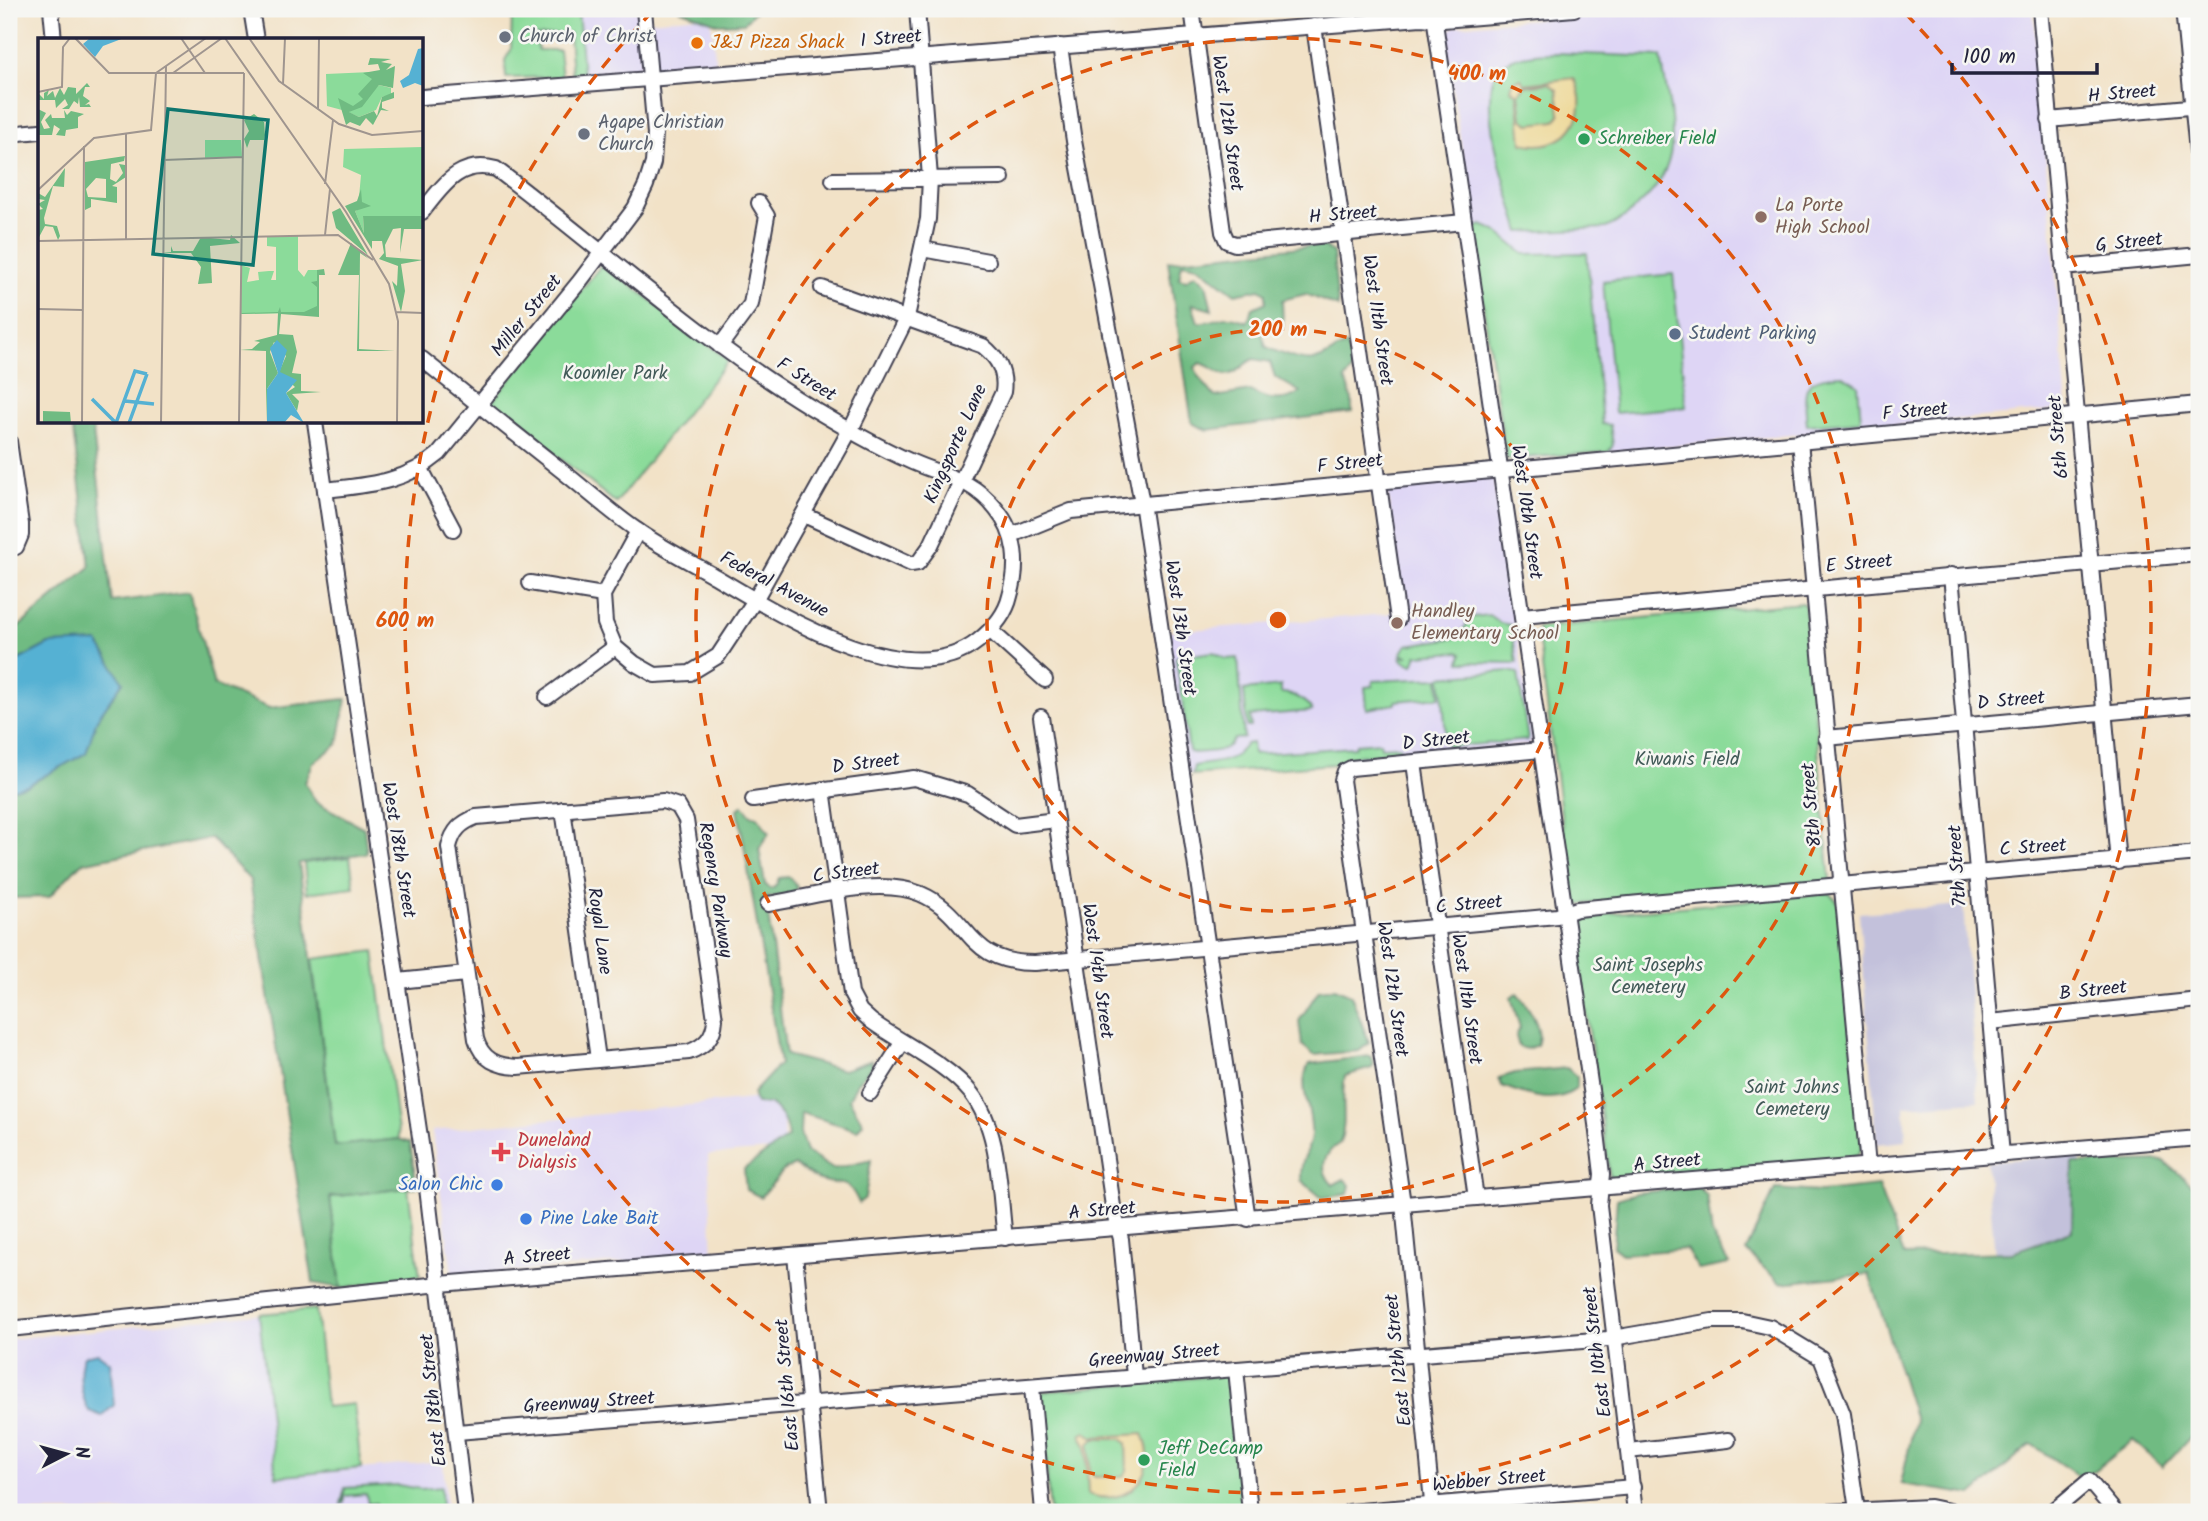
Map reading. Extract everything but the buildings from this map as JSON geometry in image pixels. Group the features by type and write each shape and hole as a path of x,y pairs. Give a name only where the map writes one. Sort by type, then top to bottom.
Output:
{"street":[{"path":"51,9 54,38"},
{"path":"251,9 256,38"},
{"name":"Miller Street","path":"325,490 387,483 421,469 439,454 635,208 653,163 655,134 644,9"},
{"path":"638,531 603,595 605,623 615,646 634,663 655,675 690,673 718,656 755,600 804,515 907,317 922,249 930,178 917,9"},
{"name":"West 12th Street","path":"1192,9 1223,232 1227,241"},
{"name":"I Street","path":"424,97 921,56 1195,37 1433,14 1574,9"},
{"name":"6th Street","path":"2040,9 2118,862"},
{"path":"2183,9 2196,106 2199,172"},
{"name":"West 10th Street","path":"1433,14 1596,1125 1601,1188"},
{"name":"West 11th Street","path":"1314,26 1346,235 1398,619"},
{"name":"West 13th Street","path":"1060,46 1074,141 1142,503 1248,1219"},
{"name":"H Street","path":"2049,120 2196,106"},
{"path":"9,134 38,131"},
{"name":"F Street","path":"424,210 457,172 483,165 496,169 720,346 813,408 913,463 962,479 998,510 1012,535 1071,511 1142,503 2199,404"},
{"path":"833,180 1002,178"},
{"path":"720,346 751,304 767,216 759,203"},
{"name":"H Street","path":"1227,241 1235,244 1464,222"},
{"path":"922,249 988,261"},
{"name":"G Street","path":"2063,268 2199,255"},
{"name":"Kingsporte Lane","path":"804,515 855,542 911,564 918,563 925,558 1003,392 1001,366 983,346 822,288"},
{"name":"Federal Avenue","path":"424,361 638,531 755,600 860,648 909,660 937,659 967,650 991,631 1008,604 1016,575 1012,535"},
{"name":"West 18th Street","path":"314,424 398,981 440,1284"},
{"path":"9,441 21,523 21,535 16,550"},
{"name":"8th Street","path":"1800,441 1868,1166"},
{"path":"421,469 453,529"},
{"name":"E Street","path":"1522,616 1812,587 2199,554"},
{"name":"7th Street","path":"1951,575 2002,1155"},
{"path":"530,583 603,595"},
{"path":"991,631 1045,680"},
{"path":"547,697 615,646"},
{"name":"D Street","path":"1826,738 2199,704"},
{"name":"West 14th Street","path":"1041,717 1117,1230 1134,1376"},
{"name":"D Street","path":"1342,780 1345,772 1351,768 1541,750"},
{"name":"West 11th Street","path":"1414,763 1476,1198"},
{"name":"D Street","path":"753,800 914,778 968,794 1015,825 1056,820"},
{"name":"West 12th Street","path":"1342,780 1403,1204"},
{"path":"822,789 851,994 860,1011 902,1043 952,1075 971,1093 980,1107 993,1146 1004,1238"},
{"name":"Regency Parkway","path":"663,801 671,802 683,811 715,1019 715,1028 705,1044 689,1052 518,1067 500,1065 487,1059 476,1039 449,847 451,836 463,822 476,817 563,809 663,801"},
{"name":"Royal Lane","path":"563,809 598,1059"},
{"name":"C Street","path":"768,904 886,886 920,893 945,911 980,949 1002,960 1035,963 1557,916 1840,884 2199,853"},
{"path":"398,981 466,974"},
{"name":"B Street","path":"1990,1022 2199,1000"},
{"path":"870,1093 902,1043"},
{"name":"A Street","path":"9,1329 440,1284 1117,1230 2199,1138"},
{"name":"East 10th Street","path":"1601,1188 1599,1205 1635,1512"},
{"name":"East 12th Street","path":"1403,1204 1433,1509"},
{"name":"East 16th Street","path":"795,1255 820,1512"},
{"name":"East 18th Street","path":"440,1284 465,1512"},
{"name":"Greenway Street","path":"457,1432 1418,1354 1616,1335 1713,1321 1742,1321 1770,1326 1821,1357 1843,1414 1857,1510"},
{"path":"1236,1369 1250,1512"},
{"path":"1032,1387 1043,1512"},
{"path":"1628,1451 1728,1440"},
{"path":"2052,1512 2089,1480 2115,1512"},
{"name":"Webber Street","path":"1349,1512 1433,1509 1633,1487"},
{"path":"1825,1512 1930,1507 1954,1512"}],"shaded area":[{"path":"576,9 637,9 641,68 584,75"},
{"name":"La Porte High School","path":"1657,9 2033,9 2067,409 1513,461 1506,457 1445,34 1455,26"},
{"path":"710,15 716,63 661,69 654,66 650,21"},
{"name":"Handley Elementary School","path":"1493,477 1533,739 1529,745 1187,774 1166,632 1388,614 1404,604 1387,490 1390,485"},
{"path":"1963,905 1978,1101 1904,1106 1906,1141 1877,1144 1859,913"},
{"path":"782,1096 784,1149 708,1155 713,1255 463,1275 452,1273 432,1131"},
{"path":"2080,1154 2088,1247 1995,1256 1987,1162"},
{"path":"259,1314 276,1477 443,1461 447,1512 9,1512 9,1339"}],"green space":[{"path":"519,9 578,9 583,75 572,76 569,33 536,36 538,50 559,50 562,77 506,78 505,60 511,50 512,13 519,13"},
{"path":"679,9 757,9 744,23 719,24"},
{"name":"Schreiber Field","path":"1557,53 1661,57 1671,116 1671,153 1656,187 1633,210 1611,226 1520,232 1491,122 1493,80 1501,66 1512,59"},
{"path":"1482,225 1496,231 1524,254 1587,253 1602,424 1610,425 1613,445 1608,452 1506,459 1472,229"},
{"path":"1320,245 1333,252 1338,307 1306,294 1282,300 1283,325 1278,328 1260,327 1266,347 1301,360 1316,360 1347,345 1352,370 1345,380 1352,399 1352,412 1207,430 1192,423 1168,261","holes":["1182,263 1198,266 1235,294 1260,289 1266,293 1266,302 1253,308 1247,322 1230,317 1198,322 1192,304 1212,310 1206,283 1195,274 1186,280 1179,278","1254,359 1270,362 1275,377 1300,392 1281,399 1262,397 1250,391 1215,397 1198,376 1195,367 1200,363 1229,375"]},
{"name":"Koomler Park","path":"603,263 728,360 616,503 491,403"},
{"path":"1673,274 1686,407 1615,413 1603,281"},
{"path":"1842,375 1858,385 1861,421 1807,425 1805,402 1808,387 1818,379"},
{"path":"72,424 92,424 112,602 189,592 214,685 269,708 346,699 338,744 313,763 305,783 316,802 364,828 367,853 299,863 335,1146 399,1139 410,1143 417,1187 330,1197 341,1288 313,1283 250,880 211,838 81,863 49,897 9,898 9,790 28,785 85,753 97,719 123,682 49,644 9,665 9,635 90,567"},
{"name":"Kiwanis Field","path":"1802,603 1805,606 1830,881 1573,905 1537,628"},
{"path":"1489,615 1500,623 1511,625 1517,663 1460,662 1462,654 1459,652 1417,655 1413,665 1403,661 1401,657 1409,656 1401,654 1407,645 1455,638 1466,626 1467,618"},
{"path":"1213,652 1226,659 1238,658 1244,738 1234,739 1222,749 1193,753 1189,751 1176,657"},
{"path":"1509,671 1518,673 1528,740 1447,747 1441,677"},
{"path":"1439,678 1440,697 1396,701 1396,704 1367,709 1365,687 1373,686 1373,681"},
{"path":"1281,686 1281,693 1299,698 1312,711 1250,716 1251,727 1247,727 1244,690"},
{"path":"1380,742 1381,747 1399,746 1400,752 1346,757 1346,763 1192,775 1194,766 1229,759 1246,744 1252,743 1253,754 1355,747 1356,744"},
{"path":"743,805 751,815 758,817 769,833 759,849 765,884 770,889 775,887 779,878 789,877 797,886 796,893 766,898 786,1055 843,1070 872,1060 872,1067 857,1083 849,1099 863,1123 857,1130 801,1113 800,1133 806,1152 833,1169 871,1160 865,1198 859,1203 851,1189 844,1184 817,1179 795,1165 784,1170 761,1197 746,1190 744,1169 788,1137 780,1115 770,1104 756,1104 753,1093 780,1064 738,809"},
{"path":"350,857 354,887 307,893 304,863"},
{"path":"1830,893 1838,902 1862,1148 1855,1159 1845,1163 1610,1178 1573,917"},
{"path":"374,951 399,1139 335,1146 312,959"},
{"path":"1335,988 1351,995 1369,1043 1359,1051 1314,1055 1302,1045 1299,1021 1319,990"},
{"path":"1517,993 1533,1017 1538,1031 1537,1045 1527,1049 1519,1047 1516,1036 1520,1028 1511,997"},
{"path":"1370,1056 1374,1063 1372,1068 1345,1076 1342,1135 1340,1143 1324,1162 1325,1174 1333,1185 1344,1179 1350,1185 1348,1194 1322,1198 1301,1180 1311,1136 1305,1073 1309,1064"},
{"path":"1567,1068 1577,1077 1577,1087 1560,1097 1540,1097 1520,1092 1502,1086 1499,1078 1515,1073"},
{"path":"2164,1161 2199,1191 2199,1428 2162,1467 2133,1440 2083,1479 2031,1444 1972,1495 1901,1484 1915,1420 1869,1274 1780,1283 1746,1251 1775,1189 1821,1192 1878,1186 1904,1255 2012,1252 2072,1231 2073,1163"},
{"path":"1698,1187 1707,1196 1712,1235 1729,1264 1699,1270 1686,1249 1622,1254 1613,1247 1617,1199 1636,1193"},
{"path":"408,1188 420,1276 341,1288 330,1197"},
{"path":"316,1309 326,1407 354,1404 361,1468 276,1477 259,1314"},
{"path":"1226,1375 1231,1381 1244,1512 1050,1512 1040,1392"},
{"path":"398,1485 421,1489 441,1487 442,1512 377,1512 376,1503 368,1504 366,1494 344,1496 344,1503 341,1504 345,1488"}],"sand":[{"path":"1574,78 1580,106 1577,119 1562,138 1537,145 1522,143 1517,93 1511,89 1513,81 1521,79 1524,84","holes":["1549,83 1557,90 1560,115 1555,121 1529,124 1522,119 1519,93 1525,86"]},
{"path":"1086,1432 1094,1437 1143,1434 1148,1462 1137,1485 1116,1497 1088,1494 1086,1446 1081,1435","holes":["1094,1439 1121,1439 1126,1443 1127,1471 1123,1476 1095,1477 1090,1472 1089,1444"]}],"water":[{"path":"98,642 123,682 97,719 86,753 28,785 9,790 9,665 49,644"},
{"path":"98,1353 110,1362 114,1405 102,1416 89,1411 81,1384 84,1356"}],"place":[{"name":"Church of Christ","path":"505,37"},
{"name":"J&J Pizza Shack","path":"697,43"},
{"name":"Agape Christian Church","path":"584,134"},
{"name":"Schreiber Field","path":"1584,139"},
{"name":"La Porte High School","path":"1761,217"},
{"name":"Student Parking","path":"1675,334"},
{"name":"Handley Elementary School","path":"1397,623"},
{"name":"Duneland Dialysis","path":"501,1152"},
{"name":"Salon Chic","path":"497,1185"},
{"name":"Pine Lake Bait","path":"526,1219"},
{"name":"Jeff DeCamp Field","path":"1144,1460"}],"park label":[{"name":"Saint Josephs Cemetery","path":"1648,977"},
{"name":"Saint Johns Cemetery","path":"1792,1099"}]}
